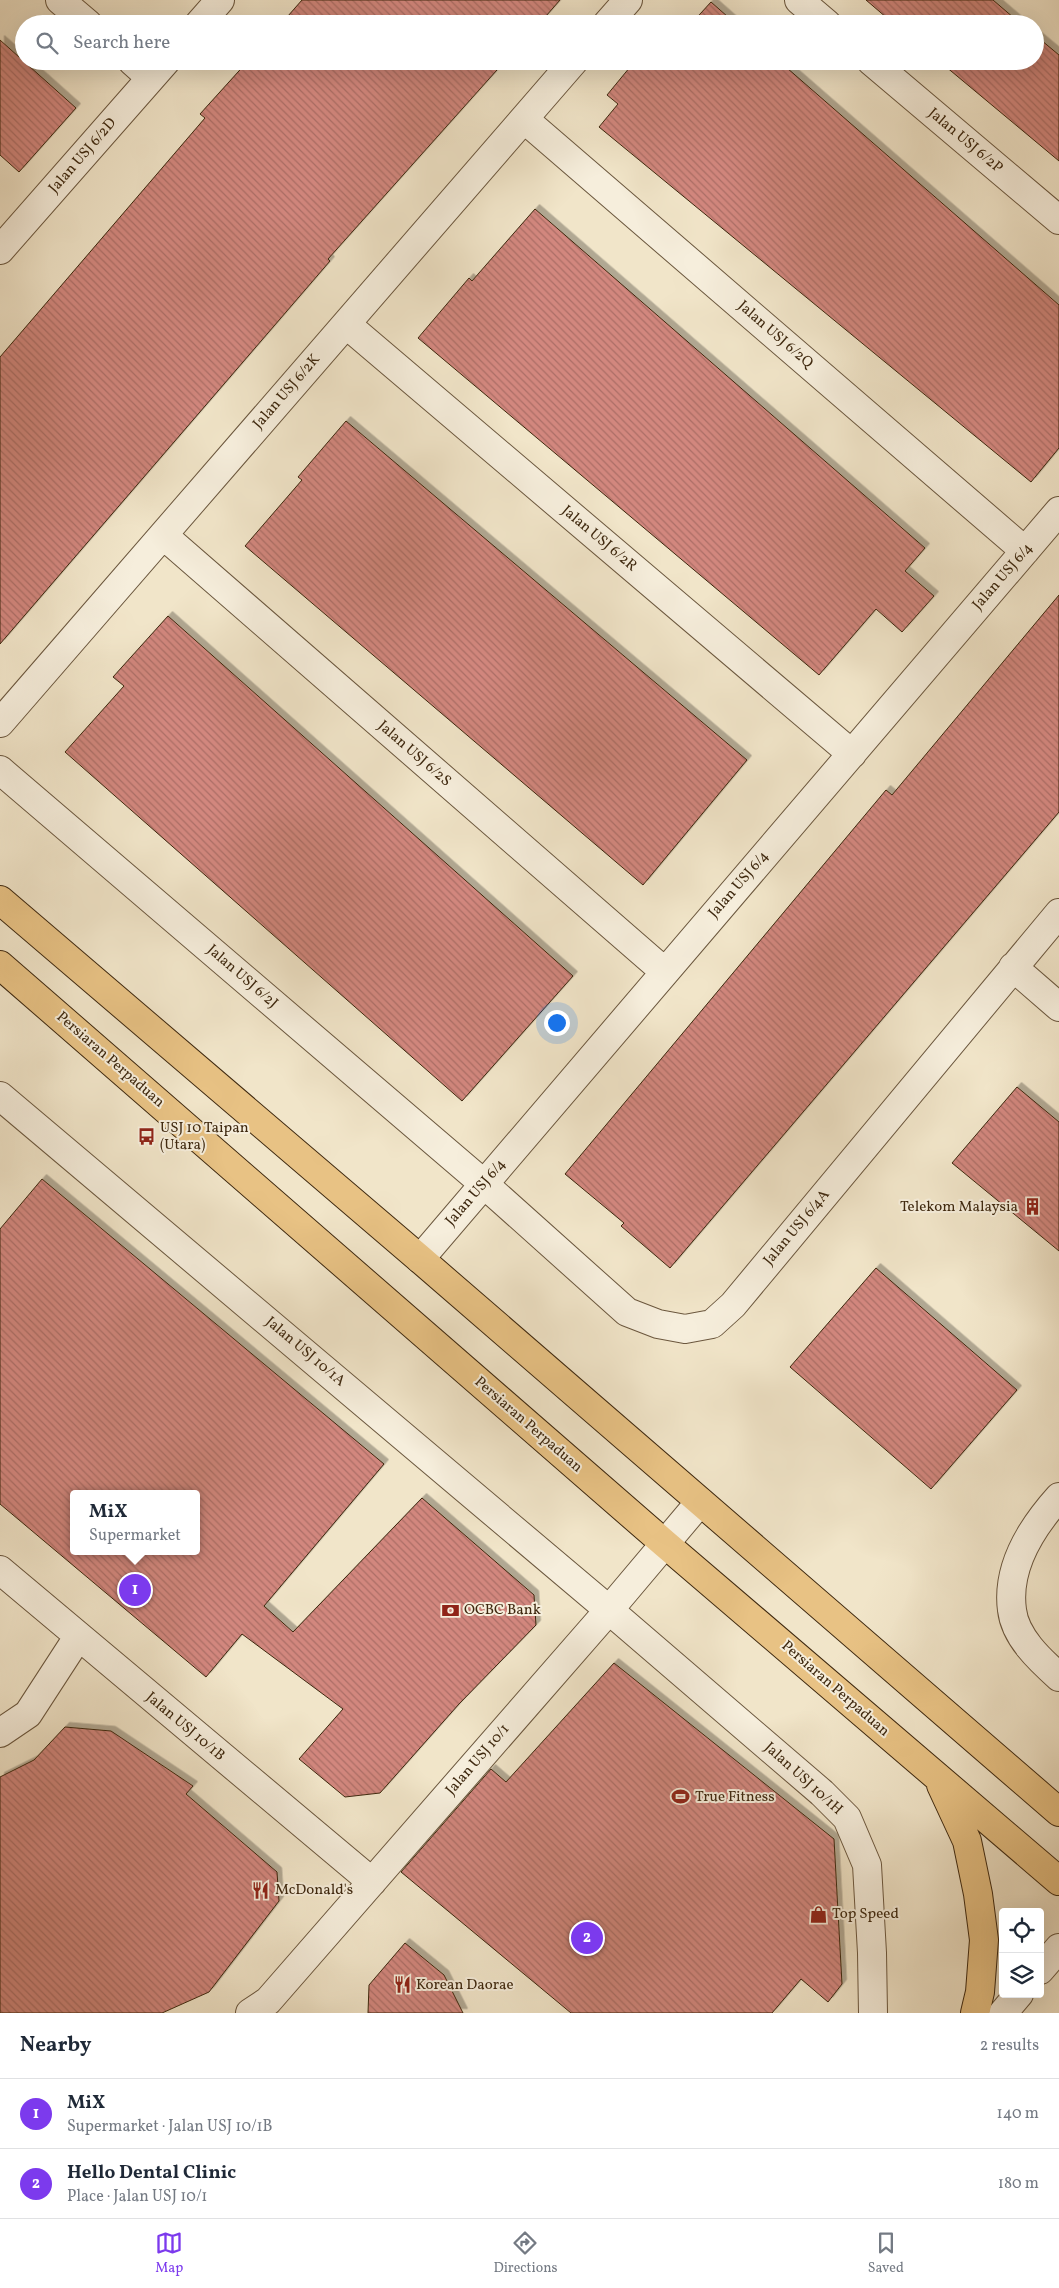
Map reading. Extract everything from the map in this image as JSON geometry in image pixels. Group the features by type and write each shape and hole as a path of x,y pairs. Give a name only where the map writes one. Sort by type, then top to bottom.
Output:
{"main road":[{"path":"0,900 420,1259 1059,1812"},
{"name":"Persiaran Perpaduan","path":"0,964 664,1543 1059,1881"},
{"path":"937,1776 968,1841 978,1894 984,1940 980,1992 975,2013"}],"street":[{"path":"60,0 78,15"},
{"path":"207,15 220,0"},
{"path":"615,15 628,0"},
{"path":"799,0 816,15"},
{"name":"Jalan USJ 6/2D","path":"0,250 148,70"},
{"name":"Jalan USJ 6/2K","path":"0,723 566,70"},
{"name":"Jalan USJ 6/2P","path":"882,70 1059,220"},
{"name":"Jalan USJ 6/2Q","path":"524,119 1025,551"},
{"name":"Jalan USJ 6/2R","path":"346,324 852,754"},
{"name":"Jalan USJ 6/4","path":"420,1259 1059,511"},
{"name":"Jalan USJ 6/2S","path":"163,536 665,972"},
{"name":"Jalan USJ 6/2J","path":"0,770 484,1184"},
{"name":"Jalan USJ 6/4A","path":"484,1184 627,1312 658,1324 685,1329 712,1324 733,1305 1059,913"},
{"path":"1013,967 1059,1007"},
{"name":"Jalan USJ 10/1A","path":"0,1096 609,1610"},
{"path":"1059,1496 1038,1521 1022,1550 1013,1582 1012,1610 1021,1633 1038,1659 1059,1677"},
{"name":"Jalan USJ 10/1","path":"264,2009 700,1502"},
{"name":"Jalan USJ 10/1B","path":"0,1570 372,1882"},
{"name":"Jalan USJ 10/1H","path":"609,1610 822,1793 847,1818 867,1865 873,2013"},
{"path":"0,1733 28,1714 78,1637"},
{"path":"1044,1965 1059,1948"},
{"path":"1003,2013 1016,1998"}],"building":[{"path":"302,0 560,0 547,15 289,15"},
{"path":"866,0 993,0 1010,15 884,15"},
{"path":"711,2 726,15 699,15"},
{"path":"0,40 15,53 15,70 34,70 76,108 19,172 0,155"},
{"path":"1044,42 1059,55 1059,161 950,70 1044,70"},
{"path":"240,70 497,70 328,259 330,261 0,644 0,357 205,118 200,114"},
{"path":"628,70 789,70 1059,305 1059,448 1031,482 599,127 618,104 607,95"},
{"path":"535,209 925,548 905,571 934,596 902,632 876,609 819,675 418,338 469,278 472,281"},
{"path":"346,421 747,760 643,885 245,546 302,480 298,477"},
{"path":"1059,595 1059,812 670,1268 621,1226 624,1223 565,1174 886,790 892,795"},
{"path":"168,616 573,976 462,1101 65,752 124,686 113,677"},
{"name":"Telekom Malaysia","path":"1017,1087 1059,1122 1059,1251 952,1163"},
{"path":"42,1179 384,1464 264,1606 293,1632 422,1498 534,1595 536,1625 459,1704 380,1793 345,1797 299,1759 343,1709 242,1634 206,1677 0,1504 0,1229"},
{"path":"876,1268 1017,1390 931,1489 790,1367"},
{"path":"614,1663 834,1839 842,1984 828,2002 801,1979 772,2013 571,2013 401,1872 491,1769 506,1782"},
{"path":"65,1727 111,1731 193,1786 186,1794 277,1872 279,1901 209,1992 162,2013 0,2013 0,1777 34,1760"},
{"path":"405,1943 444,1975 463,2013 368,2013 369,1985"}],"place":[{"name":"USJ 10 Taipan (Utara)","path":"146,1137"},
{"name":"Telekom Malaysia","path":"1032,1207"},
{"name":"MiX","path":"135,1590"},
{"name":"OCBC Bank","path":"450,1610"},
{"name":"True Fitness","path":"681,1797"},
{"name":"McDonald's","path":"261,1890"},
{"name":"Top Speed","path":"818,1914"},
{"name":"Hello Dental Clinic","path":"587,1938"},
{"name":"Korean Daorae","path":"402,1985"}]}
